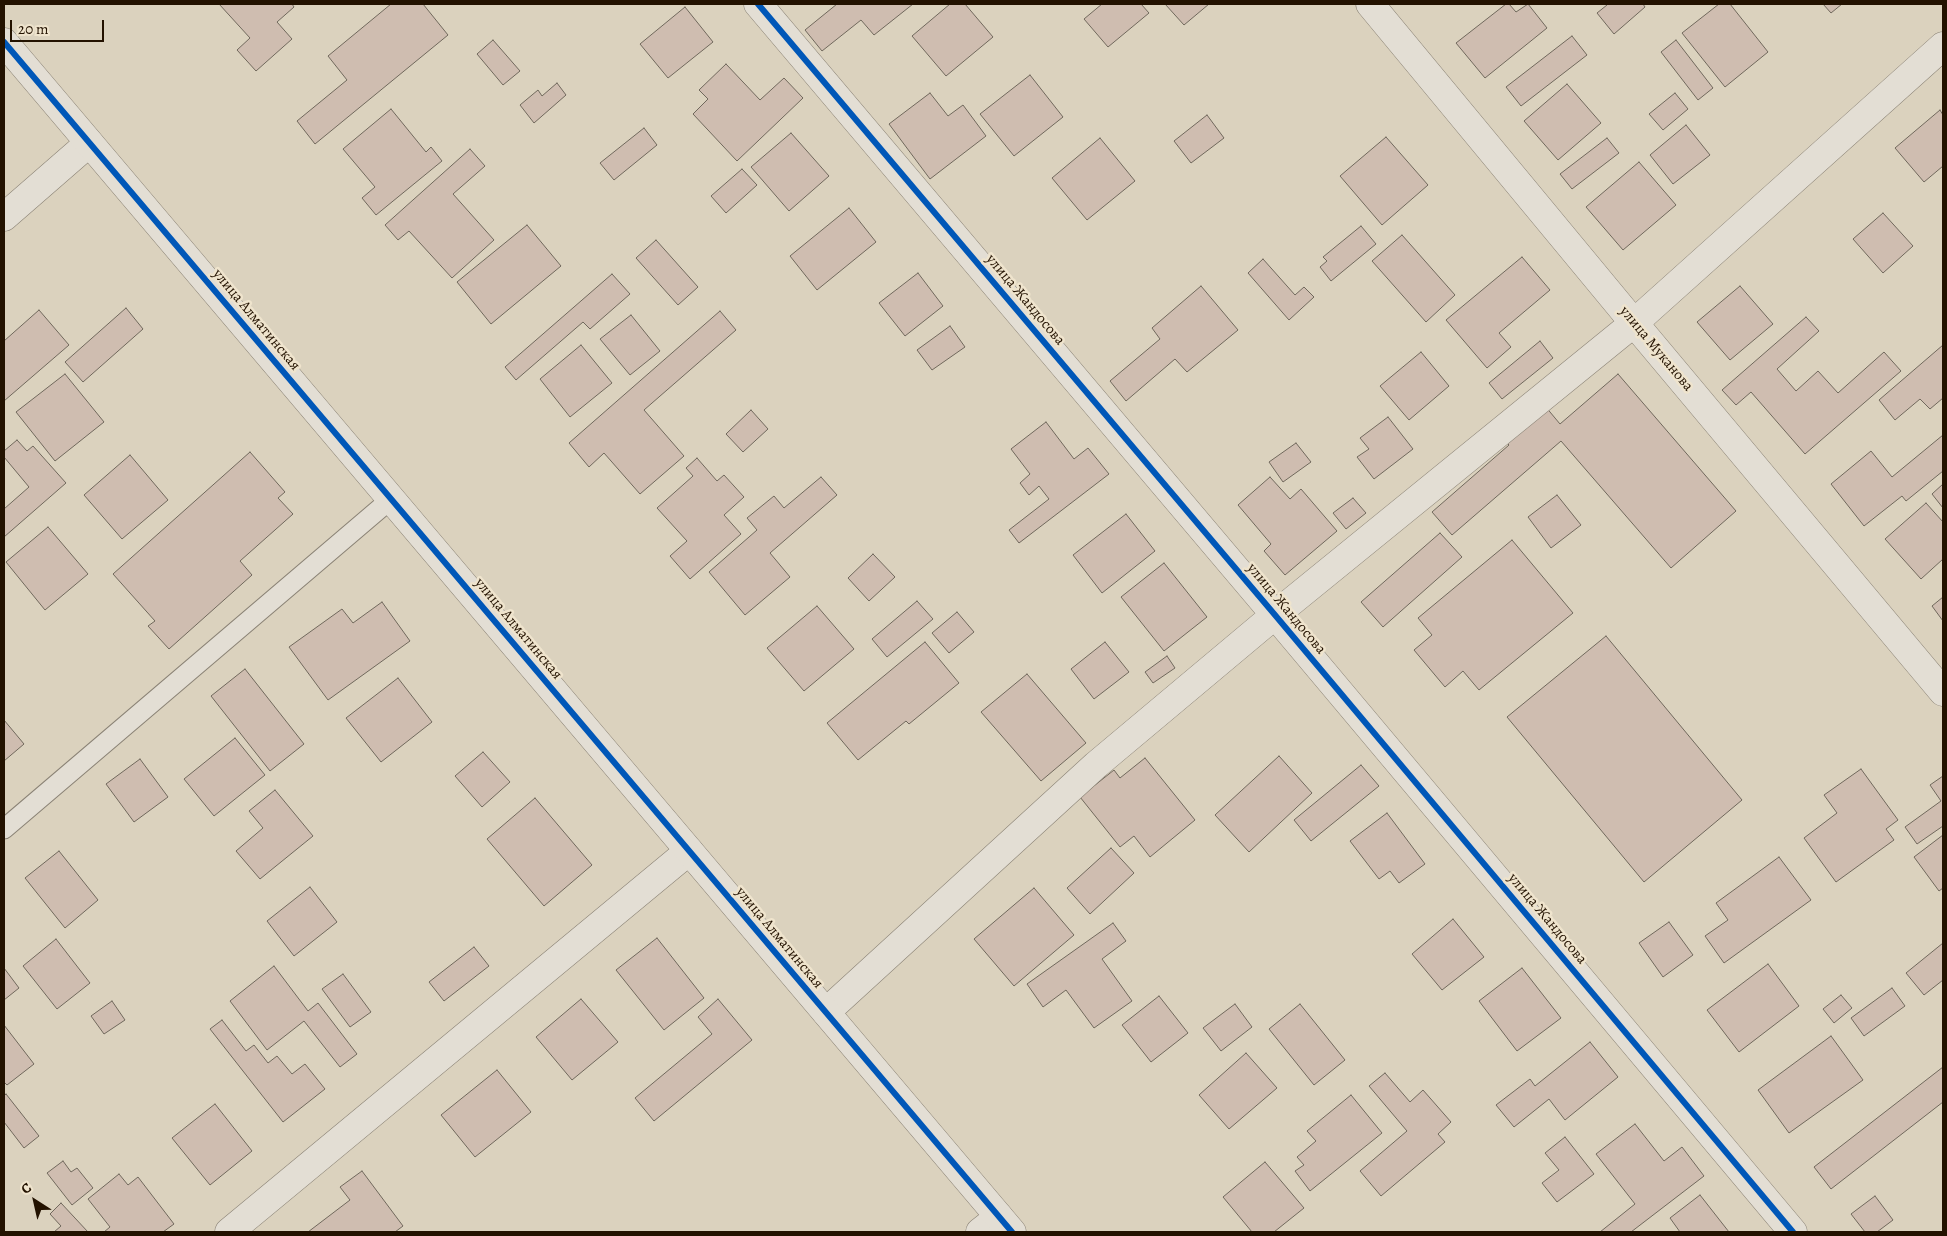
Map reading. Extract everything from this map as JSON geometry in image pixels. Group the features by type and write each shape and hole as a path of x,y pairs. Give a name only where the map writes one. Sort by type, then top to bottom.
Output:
{"street":[{"name":"улица Жандосова","path":"758,4 1275,615 1793,1232"},
{"name":"улица Муканова","path":"1370,4 1943,692"},
{"name":"улица Алматинская","path":"4,42 826,1012 997,1227"},
{"path":"826,1012 1096,765 1275,615 1634,323 1943,46"},
{"path":"4,217 89,142"},
{"path":"229,1232 689,851"}],"lane":[{"path":"4,829 391,499"}],"building":[{"path":"219,4 292,4 294,7 277,22 292,39 256,71 237,50 250,38"},
{"path":"391,4 423,4 448,35 315,144 297,121 347,80 328,56"},
{"path":"837,4 913,4 874,35 861,20 822,51 805,30"},
{"path":"950,4 965,4 993,37 946,76 912,36"},
{"path":"1102,4 1141,4 1149,13 1108,47 1084,19"},
{"path":"1165,4 1209,4 1184,25"},
{"path":"1506,4 1509,4 1516,12 1528,4 1547,28 1485,78 1456,43"},
{"path":"1606,4 1643,4 1645,7 1614,34 1597,13"},
{"path":"1719,4 1730,4 1768,52 1725,87 1682,33"},
{"path":"1823,4 1842,4 1831,13"},
{"path":"685,7 713,42 668,78 640,44"},
{"path":"1572,36 1587,55 1521,106 1506,87"},
{"path":"493,40 520,71 503,85 477,54"},
{"path":"1676,40 1713,88 1698,100 1661,52"},
{"path":"726,64 760,100 784,78 803,98 737,161 693,114 708,99 699,90"},
{"path":"1030,75 1063,117 1014,156 980,114"},
{"path":"557,83 566,95 534,123 520,105 538,90 542,96"},
{"path":"1567,84 1601,123 1558,160 1524,121"},
{"path":"930,93 948,116 963,105 986,136 930,179 889,124"},
{"path":"1675,93 1688,109 1663,130 1649,114"},
{"path":"391,109 426,152 431,147 442,161 376,215 362,198 375,187 343,149"},
{"path":"1940,110 1943,115 1943,166 1924,182 1895,148"},
{"path":"1207,115 1224,138 1191,163 1174,141"},
{"path":"1686,125 1710,155 1673,184 1650,155"},
{"path":"644,128 657,145 614,180 600,163"},
{"path":"791,133 829,176 789,211 751,167"},
{"path":"1386,137 1428,185 1382,225 1340,176"},
{"path":"1100,138 1135,181 1087,220 1052,178"},
{"path":"1607,138 1619,153 1572,189 1560,174"},
{"path":"470,149 485,166 453,194 494,240 452,278 409,231 398,240 385,225"},
{"path":"1639,162 1676,205 1623,250 1586,207"},
{"path":"742,169 757,185 726,213 711,196"},
{"path":"849,208 876,242 817,290 790,256"},
{"path":"1883,213 1913,246 1883,273 1853,239"},
{"path":"527,225 561,266 491,324 457,282"},
{"path":"1361,226 1376,244 1331,281 1320,267 1327,261 1323,257"},
{"path":"1402,235 1455,295 1426,322 1372,261"},
{"path":"656,240 698,287 678,305 636,258"},
{"path":"1522,257 1550,290 1499,333 1511,347 1487,368 1446,320"},
{"path":"1263,259 1295,295 1304,287 1314,297 1289,320 1248,273"},
{"path":"918,273 943,306 905,336 879,303"},
{"path":"612,274 630,294 590,329 583,322 516,380 505,367"},
{"path":"1201,286 1238,330 1187,372 1175,359 1126,401 1110,381 1160,339 1152,328"},
{"path":"1740,286 1773,324 1730,360 1697,322"},
{"path":"126,308 143,329 83,382 65,362"},
{"path":"39,310 69,345 4,401 4,341"},
{"path":"720,311 736,330 644,410 684,456 640,494 604,453 589,467 569,443"},
{"path":"631,315 660,351 630,375 600,339"},
{"path":"1806,317 1819,331 1777,369 1796,391 1818,371 1838,393 1884,352 1901,371 1805,454 1751,392 1736,405 1722,390"},
{"path":"950,326 965,347 932,370 917,350"},
{"path":"1540,341 1553,358 1502,399 1489,383"},
{"path":"581,345 612,383 570,417 540,379"},
{"path":"1943,345 1943,398 1930,409 1920,399 1895,420 1879,400"},
{"path":"1421,352 1449,386 1409,420 1380,386"},
{"path":"65,374 104,422 55,461 16,412"},
{"path":"1618,374 1736,511 1671,568 1561,441 1452,535 1432,512 1509,445 1505,441 1545,406 1560,424"},
{"path":"751,410 768,429 743,452 726,434"},
{"path":"1388,417 1413,449 1374,479 1357,457 1369,449 1360,438"},
{"path":"1046,422 1074,459 1088,448 1109,474 1019,543 1009,530 1049,499 1039,486 1029,495 1020,483 1030,474 1011,449"},
{"path":"1943,435 1943,471 1906,501 1902,496 1864,526 1831,484 1871,451 1892,477"},
{"path":"17,440 27,451 33,446 66,483 4,537 4,509 29,487 4,457 4,451"},
{"path":"1296,443 1311,462 1283,482 1269,462"},
{"path":"250,452 285,492 278,498 293,514 240,561 252,575 169,649 148,626 155,621 113,574"},
{"path":"130,455 168,500 122,539 84,495"},
{"path":"697,458 717,481 724,475 744,497 724,515 741,534 690,579 670,556 687,541 657,508 693,476 686,468"},
{"path":"821,477 837,495 770,553 790,577 745,615 709,572 757,530 747,518 774,496 784,508"},
{"path":"1270,477 1290,499 1301,489 1337,531 1285,575 1264,551 1271,544 1238,505"},
{"path":"1943,484 1943,508 1932,494"},
{"path":"1557,495 1581,525 1551,548 1528,517"},
{"path":"1353,498 1366,513 1346,529 1333,513"},
{"path":"1926,503 1943,522 1943,559 1921,579 1885,539"},
{"path":"1126,514 1155,551 1102,593 1073,555"},
{"path":"48,527 88,574 45,610 6,562"},
{"path":"1440,533 1462,557 1383,627 1361,602"},
{"path":"1512,540 1573,613 1479,690 1463,671 1445,687 1414,650 1432,635 1418,618"},
{"path":"873,554 895,577 869,601 848,578"},
{"path":"1164,563 1207,617 1164,651 1121,597"},
{"path":"1943,597 1943,621 1932,606"},
{"path":"917,601 933,619 887,657 872,639"},
{"path":"382,602 410,641 328,700 289,647 342,609 353,623"},
{"path":"817,606 854,649 804,691 767,648"},
{"path":"957,612 974,632 949,653 932,633"},
{"path":"1606,636 1742,800 1644,882 1507,717"},
{"path":"925,642 959,683 909,724 906,721 858,760 827,723"},
{"path":"1105,642 1129,672 1094,699 1071,669"},
{"path":"1167,656 1175,668 1153,683 1145,672"},
{"path":"245,669 304,744 270,771 211,696"},
{"path":"1027,674 1086,743 1041,781 981,712"},
{"path":"398,678 432,722 381,762 346,718"},
{"path":"4,720 24,744 4,761"},
{"path":"235,738 265,775 214,816 184,779"},
{"path":"483,752 510,782 482,807 455,776"},
{"path":"1279,756 1312,793 1249,852 1215,815"},
{"path":"1145,758 1195,820 1150,857 1134,836 1120,847 1080,797 1114,770 1120,778"},
{"path":"140,759 168,797 134,822 106,784"},
{"path":"1361,765 1379,786 1311,841 1294,820"},
{"path":"1861,769 1898,820 1886,829 1894,840 1836,882 1804,838 1837,813 1824,795"},
{"path":"1943,776 1943,826 1917,844 1905,827 1941,801 1930,785"},
{"path":"275,790 313,836 260,879 236,851 263,828 249,811"},
{"path":"535,798 592,865 544,906 487,839"},
{"path":"1387,813 1425,864 1399,883 1390,871 1379,879 1350,841"},
{"path":"1943,835 1943,888 1939,891 1914,857"},
{"path":"1111,848 1134,873 1090,914 1067,888"},
{"path":"59,851 98,900 65,928 25,878"},
{"path":"1779,857 1811,900 1724,963 1705,936 1728,920 1716,903"},
{"path":"310,887 337,922 294,956 267,921"},
{"path":"1034,888 1074,935 1014,986 974,939"},
{"path":"1453,919 1484,957 1442,990 1412,954"},
{"path":"1669,922 1693,955 1663,977 1639,943"},
{"path":"1113,923 1126,941 1102,959 1132,1001 1094,1028 1066,990 1043,1007 1027,984"},
{"path":"657,938 704,998 664,1030 616,970"},
{"path":"56,939 90,983 57,1009 23,966"},
{"path":"1943,943 1943,980 1924,995 1906,973"},
{"path":"474,947 489,966 444,1001 429,982"},
{"path":"1768,964 1799,1006 1739,1052 1707,1010"},
{"path":"274,966 308,1011 318,1003 357,1054 340,1067 304,1021 267,1050 230,1001"},
{"path":"4,968 19,988 4,1000"},
{"path":"1522,968 1561,1018 1517,1051 1479,1001"},
{"path":"343,974 371,1012 350,1027 322,989"},
{"path":"1892,988 1905,1006 1864,1036 1851,1018"},
{"path":"1841,995 1852,1008 1834,1023 1823,1009"},
{"path":"1159,996 1188,1033 1151,1062 1122,1025"},
{"path":"581,999 618,1042 572,1080 536,1037"},
{"path":"718,999 752,1040 654,1121 635,1098 712,1034 698,1017"},
{"path":"112,1001 125,1020 104,1034 91,1016"},
{"path":"1235,1004 1252,1027 1221,1051 1203,1028"},
{"path":"1300,1004 1345,1060 1314,1085 1269,1029"},
{"path":"222,1020 246,1051 254,1045 268,1063 277,1056 292,1074 305,1064 325,1089 283,1122 210,1029"},
{"path":"4,1025 34,1064 7,1085 4,1082"},
{"path":"1831,1036 1863,1080 1789,1133 1758,1090"},
{"path":"1590,1042 1618,1077 1565,1120 1549,1099 1514,1127 1496,1105 1530,1079 1535,1086"},
{"path":"1246,1053 1277,1088 1229,1129 1199,1095"},
{"path":"1943,1067 1943,1102 1831,1189 1814,1167"},
{"path":"497,1070 531,1112 475,1157 441,1115"},
{"path":"1385,1073 1410,1102 1423,1090 1451,1122 1438,1134 1445,1142 1381,1196 1360,1171 1407,1131 1369,1086"},
{"path":"6,1094 39,1136 24,1148 4,1122 4,1096"},
{"path":"1351,1095 1382,1133 1310,1191 1295,1171 1304,1165 1297,1157 1316,1141 1307,1131"},
{"path":"215,1104 252,1151 210,1185 172,1138"},
{"path":"1635,1124 1664,1161 1682,1147 1704,1176 1631,1232 1600,1232 1635,1204 1596,1154"},
{"path":"1565,1137 1594,1174 1557,1202 1542,1183 1559,1170 1545,1153"},
{"path":"63,1161 71,1172 77,1168 93,1188 72,1205 47,1173"},
{"path":"1265,1162 1304,1208 1274,1232 1252,1232 1223,1197"},
{"path":"362,1171 403,1226 395,1232 308,1232 350,1200 340,1187"},
{"path":"119,1174 128,1185 138,1177 174,1224 163,1232 104,1232 110,1227 88,1199"},
{"path":"1700,1195 1729,1232 1680,1232 1670,1218"},
{"path":"1875,1196 1893,1220 1877,1232 1865,1232 1851,1214"},
{"path":"61,1203 88,1232 54,1232 61,1226 50,1214"}],"cycle path":[{"path":"758,4 1275,615 1793,1232"},
{"path":"4,42 1012,1232"}]}
